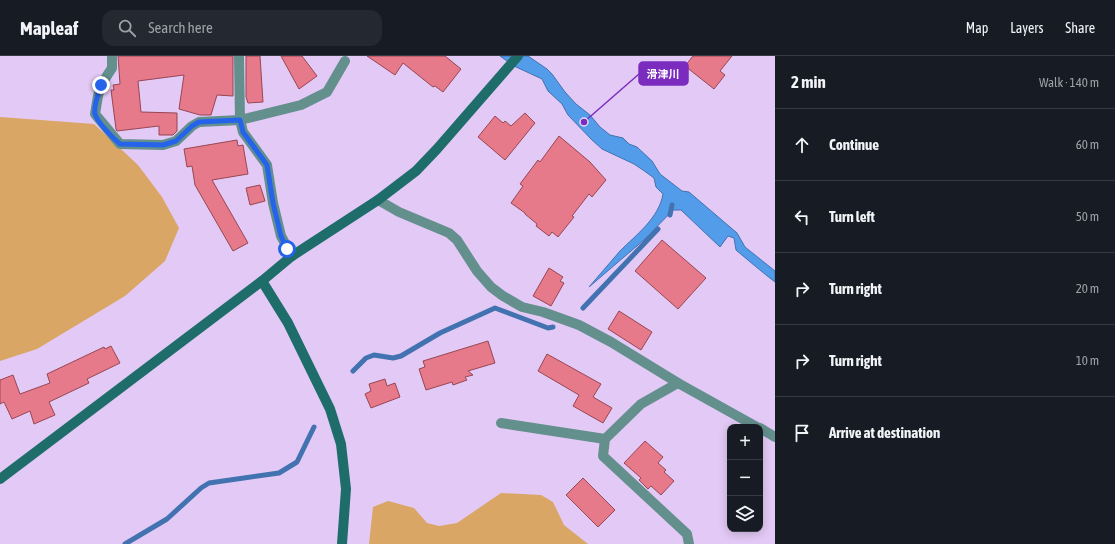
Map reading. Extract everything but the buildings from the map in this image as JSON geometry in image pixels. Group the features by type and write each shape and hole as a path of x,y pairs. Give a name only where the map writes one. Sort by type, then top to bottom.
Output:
{"street":[{"path":"112,56 112,68 101,85 95,114 120,144 163,145 176,141 192,126 199,122 240,120 302,105 327,92 345,61"},
{"path":"239,56 240,120 243,132 267,165 273,203 281,236 292,256"},
{"path":"0,479 262,281 292,256 378,200 416,171 501,77 518,56"},
{"path":"378,200 399,212 449,233 457,240 477,271 491,287 503,296 522,307 543,312 580,325 611,342 678,384 752,424"},
{"path":"262,281 288,323 330,409 341,444 346,489 342,544"},
{"path":"678,384 641,404 605,439 603,456 687,534 690,544"},
{"path":"500,423 605,439"},
{"path":"763,430 775,437"}],"shaded area":[{"path":"0,117 94,124 138,165 162,197 179,228 165,261 125,296 37,349 0,361"},
{"path":"501,493 541,495 553,502 564,525 588,544 369,544 373,507 388,501 414,508 427,523 439,526 457,523"}],"water":[{"path":"500,56 528,56 547,69 565,92 576,104 590,115 600,127 610,135 623,138 629,144 637,147 652,161 660,174 682,191 689,192 737,233 745,247 775,271 775,282 736,250 734,238 728,236 720,247 681,210 673,210 645,239 589,287 620,251 646,226 657,211 663,194 656,187 654,178 634,164 602,149 592,140 568,115 562,104 548,91 542,79 514,66"}],"waterway":[{"path":"670,215 672,205"},
{"path":"583,308 658,229"},
{"path":"353,371 366,358 374,355 393,358 401,356 440,333 495,308 548,328 553,327"},
{"path":"125,544 167,519 201,488 209,483 279,473 297,462 314,427"}],"place":[{"name":"滑津川","path":"584,122"}],"route":[{"path":"101,85 95,114 120,144 163,145 176,141 192,126 199,122 240,120 243,132 267,165 273,203 281,236 287,249"}]}
